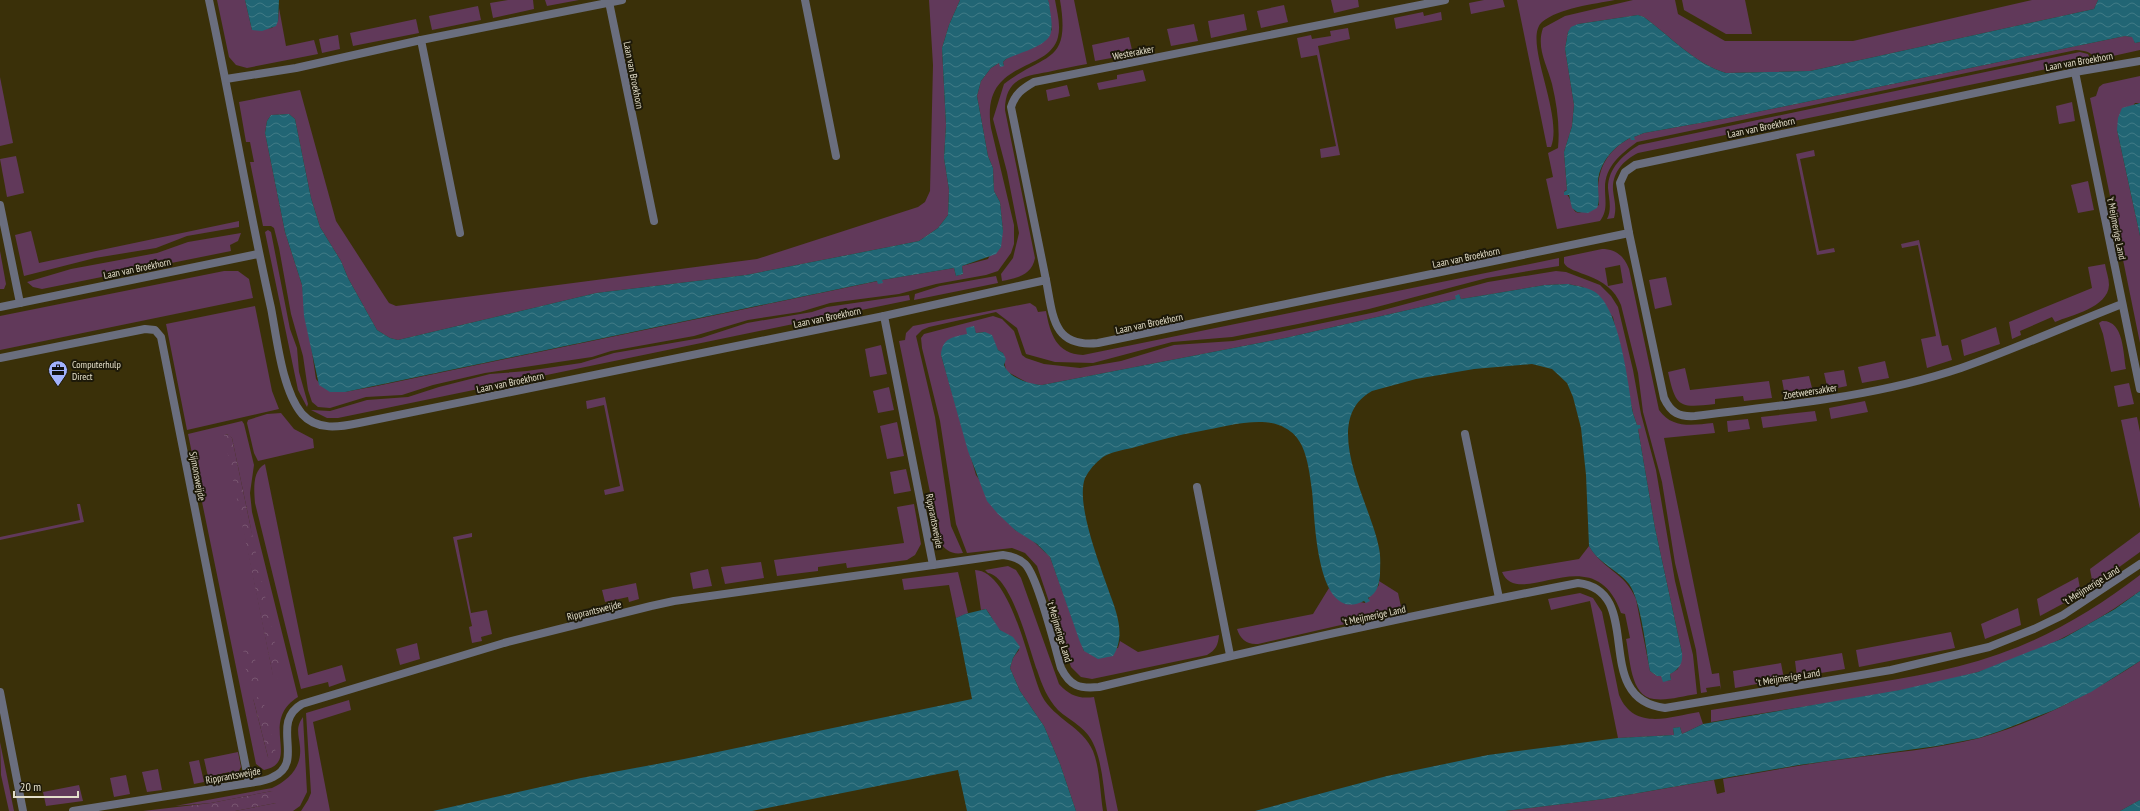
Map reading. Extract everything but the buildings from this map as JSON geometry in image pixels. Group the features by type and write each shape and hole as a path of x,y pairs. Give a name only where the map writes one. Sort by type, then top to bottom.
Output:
{"street":[{"name":"Laan van Broekhorn","path":"209,0 226,79 258,254 289,394 303,414 317,424 328,427 359,424 884,316 1046,280 1059,332 1066,339 1086,345 1629,233 1620,183 1624,172 1635,165 2075,72 2140,61"},
{"path":"226,79 296,68 421,40 622,0"},
{"path":"805,0 836,156"},
{"name":"Westerakker","path":"1046,280 1011,107 1014,96 1023,88 1034,82 1445,0"},
{"name":"Laan van Broekhorn","path":"609,2 654,221"},
{"path":"421,40 460,233"},
{"name":"'t Meijmerige Land","path":"2075,72 2140,389"},
{"path":"0,205 20,303"},
{"name":"Zoetweersakker","path":"1629,233 1664,398 1668,407 1679,416 1695,416 1819,401 1896,385 1960,368 2122,304"},
{"name":"Laan van Broekhorn","path":"0,307 258,254"},
{"name":"Ripprantsweijde","path":"73,811 249,783 274,777 284,769 289,758 287,729 288,718 296,707 311,700 504,643 674,601 933,564 884,316"},
{"name":"Sijmonsweijde","path":"0,358 145,329 155,330 161,337 249,783"},
{"path":"1465,434 1499,598"},
{"path":"1197,487 1230,655"},
{"name":"'t Meijmerige Land","path":"933,564 1003,554 1025,563 1034,579 1061,668 1066,678 1075,685 1085,689 1099,687 1230,655 1499,598 1578,583 1594,587 1607,599 1612,608 1628,687 1640,701 1651,706 1665,708 1891,670 1988,647 2034,629 2063,615 2140,564"},
{"path":"0,692 24,811"}],"green space":[{"path":"217,0 245,0 252,30 272,28 278,21 279,8 286,46 314,40 318,54 247,68 236,65 229,57"},
{"path":"508,0 533,0 534,9 493,18 490,3"},
{"path":"545,0 579,0 547,6"},
{"path":"929,0 960,0 949,25 942,48 946,125 944,158 949,190 948,215 938,228 919,241 746,275 596,293 398,340 390,338 377,330 348,278 341,261 320,227 311,198 295,119 289,114 271,115 267,121 265,133 285,232 302,285 316,379 328,390 335,392 348,391 878,281 878,284 882,280 954,268 956,276 963,274 962,266 988,259 1003,231 1000,202 994,191 993,168 988,156 977,96 981,81 991,68 999,63 1004,66 1003,62 1006,59 1052,30 1048,0 1055,0 1059,32 1052,49 1042,57 1005,78 996,89 990,106 991,128 1014,225 1014,244 1011,253 998,271 986,275 936,284 899,294 830,303 800,312 748,320 694,336 611,351 592,357 485,373 433,385 402,395 366,397 330,408 318,407 312,402 308,390 303,356 291,314 274,228 271,226 263,226 250,162 254,162 250,142 246,142 239,102 300,90 336,221 389,303 396,306 757,259 918,207 925,202 930,191 933,65"},
{"path":"1060,0 1074,0 1087,64 1031,75 1017,81 1008,92 1005,110 1035,258 1031,268 1023,275 1002,281 1001,274 1013,258 1019,233 1007,172 993,119 1004,84 1052,54 1058,47 1062,36"},
{"path":"1331,0 1358,0 1359,7 1334,13"},
{"path":"1484,0 1503,0 1505,7 1471,14 1469,3"},
{"path":"1517,0 1615,0 1577,7 1558,13 1542,22 1537,31 1539,61 1549,98 1552,116 1554,133 1551,147 1547,147"},
{"path":"1633,0 1675,0 1678,14 1725,41 1853,41 2032,0 2098,0 2094,9 1810,71 1726,73 1715,69 1693,56 1654,24 1638,15 1578,24 1568,32 1565,49 1574,105 1572,126 1564,152 1567,190 1564,191 1569,197 1574,210 1577,212 1588,210 1599,205 1598,184 1607,158 1621,144 1630,138 1634,139 1634,137 1644,133 1728,118 2125,36 2133,37 2135,43 2140,42 2140,50 2095,60 2090,53 2076,50 1637,142 1615,161 1608,173 1605,188 1605,209 1603,217 1600,221 1557,229 1546,179 1553,177 1548,153 1558,148 1557,108 1552,84 1541,49 1541,35 1543,28 1565,16"},
{"path":"1682,0 1745,0 1752,34 1726,34 1684,10"},
{"path":"1284,5 1288,22 1261,28 1257,11"},
{"path":"478,6 481,20 432,30 429,16"},
{"path":"1423,12 1424,16 1441,12 1442,20 1396,29 1394,18"},
{"path":"1244,14 1247,30 1211,38 1208,21"},
{"path":"416,19 419,33 353,46 350,33"},
{"path":"1194,24 1198,41 1171,46 1167,29"},
{"path":"1348,28 1350,39 1318,46 1340,155 1321,158 1320,149 1336,146 1317,55 1301,58 1297,38 1311,35 1312,39 1331,36 1330,31"},
{"path":"338,35 340,49 322,53 319,39"},
{"path":"1129,37 1133,54 1095,61 1092,45"},
{"path":"2080,52 2088,54 2091,60 1638,153 1628,159 1617,172 1613,184 1615,214 1614,218 1607,219 1610,208 1608,188 1611,174 1618,162 1639,145"},
{"path":"1143,70 1146,81 1099,90 1097,83 1117,79 1117,75"},
{"path":"2140,76 2140,103 2135,103 2117,130 2140,236 2140,343 2090,98 2096,96 2099,87 2103,84"},
{"path":"0,77 13,143 0,146"},
{"path":"1067,85 1070,96 1048,101 1046,90"},
{"path":"2072,102 2075,121 2059,124 2056,106"},
{"path":"1814,150 1815,156 1800,159 1819,251 1834,248 1835,252 1817,255 1796,154"},
{"path":"16,156 24,193 7,197 0,159"},
{"path":"2088,181 2094,210 2078,213 2071,185"},
{"path":"239,221 239,227 187,236 156,248 95,258 24,276 15,235 31,231 39,263"},
{"path":"268,230 271,232 290,329 297,348 299,372 308,404 307,407 298,390 265,232"},
{"path":"241,233 238,241 230,245 231,251 42,289 33,287 27,282 71,269 157,253 188,242"},
{"path":"1919,240 1942,346 1948,345 1952,360 1927,368 1921,339 1936,336 1918,245 1902,248 1901,244"},
{"path":"1607,249 1619,254 1625,260 1629,269 1659,410 1664,416 1677,423 1691,425 1713,423 1715,433 1664,438 1712,674 1719,673 1721,690 1720,686 1706,688 1707,692 1701,693 1696,650 1675,563 1662,482 1643,412 1638,373 1621,305 1615,294 1608,287 1590,276 1567,267 1564,263 1564,257","holes":["1620,265 1623,283 1608,286 1605,268"]},
{"path":"0,251 6,284 4,289 0,289"},
{"path":"1559,258 1559,266 1487,278 1369,309 1232,337 1172,342 1093,363 1055,362 1026,354 1017,328 996,312 929,327 922,330 916,336 935,417 951,526 963,553 949,551 940,541 899,341 905,340 906,333 913,326 1030,303 1036,307 1038,312 1046,311 1052,334 1060,346 1066,351 1083,355"},
{"path":"2105,264 2109,285 2107,293 2096,305 2088,310 2055,322 2052,317 2020,331 2021,335 2012,339 2009,322 2092,288 2088,267"},
{"path":"224,271 238,271 249,279 253,298 0,350 0,316"},
{"path":"1556,271 1566,272 1600,285 1611,296 1618,307 1633,370 1641,414 1656,470 1675,581 1693,655 1697,694 1670,699 1654,699 1646,697 1640,691 1632,675 1630,665 1626,639 1630,638 1625,614 1621,613 1609,590 1593,579 1576,576 1524,584 1511,582 1502,572 1579,559 1589,546 1601,561 1626,583 1636,599 1650,671 1657,676 1661,676 1666,681 1671,680 1670,674 1678,669 1682,653 1655,528 1638,429 1640,425 1637,425 1633,413 1613,317 1583,287 1568,284 1545,285 1461,299 1459,295 1456,299 1285,338 1042,385 1030,384 1006,371 1003,353 998,350 985,332 976,333 973,326 967,334 941,355 976,475 1015,530 1030,538 1050,557 1084,651 1118,648 1120,641 1138,652 1219,635 1217,644 1213,651 1207,655 1092,679 1081,677 1071,667 1037,566 1025,553 1012,548 967,553 956,524 940,421 922,348 921,338 924,334 993,316 1002,319 1014,331 1022,355 1026,358 1044,364 1080,368 1121,361 1174,345 1233,341 1270,334 1376,312 1488,282"},
{"path":"996,276 998,283 914,300 915,294 940,286"},
{"path":"1666,277 1672,305 1655,309 1649,280"},
{"path":"909,295 910,300 338,418 327,418 311,410 330,411 367,400 408,397 439,387 490,374 527,371 581,363 614,353 701,338 747,323 812,312 827,307"},
{"path":"255,306 272,391 279,409 187,430 166,324"},
{"path":"2102,321 2109,322 2115,326 2118,332 2123,347 2126,369 2111,372 2103,334 2099,323"},
{"path":"1996,327 2000,344 1964,356 1961,340"},
{"path":"881,345 887,374 870,377 865,349"},
{"path":"1885,361 1889,378 1862,383 1858,367"},
{"path":"1685,368 1690,390 1769,381 1772,398 1744,401 1743,396 1715,399 1715,404 1694,406 1686,405 1677,399 1668,372"},
{"path":"1844,370 1847,386 1828,390 1824,373"},
{"path":"1809,376 1813,392 1785,396 1782,380"},
{"path":"2129,383 2134,404 2118,407 2114,386"},
{"path":"889,387 894,410 878,413 873,391"},
{"path":"605,397 624,491 605,495 604,490 620,486 604,405 587,409 586,401"},
{"path":"1865,401 1868,412 1831,419 1829,408"},
{"path":"1815,411 1817,421 1763,428 1761,417"},
{"path":"281,413 294,429 313,439 314,448 258,461 254,453 247,423 248,420 267,414"},
{"path":"2137,417 2140,432 2140,509 2121,420"},
{"path":"1748,419 1750,429 1728,432 1727,421"},
{"path":"242,421 254,465 250,493 252,512 298,697 287,707 281,718 280,759 275,766 264,770 256,764 188,434","holes":["228,434 232,438 250,524 273,675 225,435","253,698 275,758 268,757"]},
{"path":"897,422 904,456 887,459 880,426"},
{"path":"229,434 232,438 282,677 279,679 273,675 272,671 224,435"},
{"path":"265,464 308,675 342,665 346,681 329,687 328,682 301,689 255,503 254,487 256,476 261,467"},
{"path":"906,469 911,491 894,494 890,472"},
{"path":"77,504 80,504 84,522 0,540 0,537 80,520"},
{"path":"914,504 921,544 915,555 907,560 847,568 846,563 818,567 818,571 777,576 774,560 904,543 897,507"},
{"path":"2140,532 2140,552 2093,586 2090,569"},
{"path":"472,533 472,537 457,540 471,613 487,610 492,634 481,637 482,641 472,643 469,627 472,626 453,537"},
{"path":"761,562 764,578 725,584 721,567"},
{"path":"1008,566 1016,570 1021,578 1059,684 1075,696 1084,698 1094,697 1118,811 1107,811 1099,759 1090,737 1082,728 1058,710 1051,701 1041,681 1012,600 1005,587 997,577 985,570"},
{"path":"708,569 712,586 693,589 690,573"},
{"path":"975,570 988,575 999,586 1009,603 1018,623 1037,683 1047,704 1076,729 1093,751 1098,773 1103,811 1076,811 1060,764 1044,726 1020,691 1010,668 1013,658 1019,650 1017,645 998,628 986,609 981,610"},
{"path":"958,572 968,613 956,618 949,585 904,590 902,579"},
{"path":"2140,575 2140,591 2121,604 2083,628 2042,648 2000,665 1913,688 1711,722 1711,710 1878,683 1979,661 2018,647 2066,624 2096,606"},
{"path":"2078,577 2081,594 2040,616 2037,599"},
{"path":"1379,581 1398,593 1402,611 1258,644 1244,641 1237,629 1313,614 1329,588 1335,596 1365,603 1379,585"},
{"path":"636,583 639,599 629,602 628,597 605,602 602,590"},
{"path":"1580,593 1593,598 1602,612 1619,695 1626,706 1634,714 1643,718 1653,719 1676,717 1699,712 1703,724 1682,734 1680,727 1673,728 1674,735 1618,738 1590,601 1551,610 1548,599"},
{"path":"2018,608 2021,625 1985,639 1981,624"},
{"path":"1951,632 1955,648 1859,667 1856,650"},
{"path":"417,643 420,659 400,665 396,649"},
{"path":"247,648 255,658 259,682 255,686 248,683 243,652"},
{"path":"1842,653 1845,669 1797,677 1795,661"},
{"path":"2140,661 2140,800 2120,811 1505,811 1604,799 1714,780 1717,794 1725,792 1723,779 1814,763 1930,748 1980,738 2022,724 2063,706 2102,685"},
{"path":"1781,663 1784,679 1735,688 1733,671"},
{"path":"259,697 263,700 276,753 275,758 271,759 268,757 253,698"},
{"path":"349,700 351,710 313,722 330,811 301,811 311,793 306,713"},
{"path":"303,717 307,792 300,806 293,811 235,811 276,803 272,791 211,803 175,806 272,788 284,781 297,767 299,761 300,747 298,728"},
{"path":"0,742 14,811 9,811 1,775"},
{"path":"238,752 241,767 236,776 230,777 229,772 212,776 212,781 209,781 204,759"},
{"path":"199,760 204,782 194,784 189,762"},
{"path":"158,769 162,790 147,792 142,772"},
{"path":"126,775 130,794 114,797 110,778"},
{"path":"79,785 83,801 46,806 43,792"},
{"path":"272,791 277,793 276,803 235,811 143,811 211,803"}],"water":[{"path":"245,0 279,0 278,21 276,26 262,31 252,30"},
{"path":"960,0 1048,0 1052,25 1049,37 1045,41 1006,59 1003,62 1004,66 1000,67 999,63 991,68 981,81 977,96 988,156 993,168 994,191 1000,202 1003,231 1001,247 996,254 962,266 963,274 956,276 954,268 882,280 883,283 878,284 877,281 345,392 330,392 319,385 304,316 302,285 285,232 265,133 267,121 271,115 289,114 295,119 311,198 320,227 341,261 348,278 377,330 390,338 398,340 596,293 746,275 919,241 938,228 948,215 949,190 944,158 946,125 942,48 949,25"},
{"path":"2098,0 2140,0 2140,42 2135,43 2132,37 2125,36 1728,118 1644,133 1634,137 1635,140 1631,140 1630,138 1618,146 1603,164 1598,178 1599,200 1597,208 1588,213 1577,212 1572,208 1569,195 1564,195 1564,192 1567,190 1564,152 1572,126 1574,105 1565,49 1568,32 1571,27 1578,24 1638,15 1654,24 1693,56 1715,69 1726,73 1810,71 2094,9"},
{"path":"2140,103 2140,236 2117,130 2118,118 2122,108"},
{"path":"1568,284 1592,290 1604,301 1611,314 1622,348 1633,413 1637,425 1640,425 1641,428 1638,429 1655,528 1682,653 1680,666 1670,674 1671,680 1663,682 1661,676 1657,676 1650,671 1640,613 1633,591 1629,584 1603,562 1589,546 1586,475 1581,428 1573,397 1567,383 1552,369 1532,364 1474,369 1416,379 1372,391 1356,405 1349,422 1348,442 1352,464 1374,530 1380,558 1380,575 1378,585 1374,594 1368,598 1370,601 1366,603 1364,601 1348,604 1336,598 1327,583 1321,564 1317,543 1312,491 1306,456 1297,438 1285,428 1266,422 1244,423 1166,438 1117,451 1103,457 1092,467 1085,478 1083,490 1084,504 1086,520 1096,555 1118,619 1119,641 1113,656 1098,659 1084,651 1050,557 1037,544 1015,530 987,501 968,451 941,355 944,345 949,339 967,334 966,328 974,326 976,333 985,332 992,335 998,350 1003,353 1006,359 1004,365 1010,373 1020,380 1042,385 1285,338 1456,299 1455,296 1459,294 1461,299 1545,285"},
{"path":"2140,591 2140,661 2091,692 2054,710 1979,738 1937,746 1799,765 1604,799 1505,811 1255,811 1387,776 1488,755 1618,738 1674,735 1673,728 1680,727 1682,734 1703,724 1900,690 1978,672 2064,638 2115,609"},
{"path":"986,609 1000,630 1013,637 1020,647 1013,658 1010,668 1020,691 1044,726 1060,764 1076,811 967,811 958,770 752,811 433,811 581,778 684,759 972,699 956,618 965,614"},
{"path":"2140,800 2140,811 2120,811 2138,801"}],"place":[{"name":"Computerhulp Direct","path":"58,387"}]}
